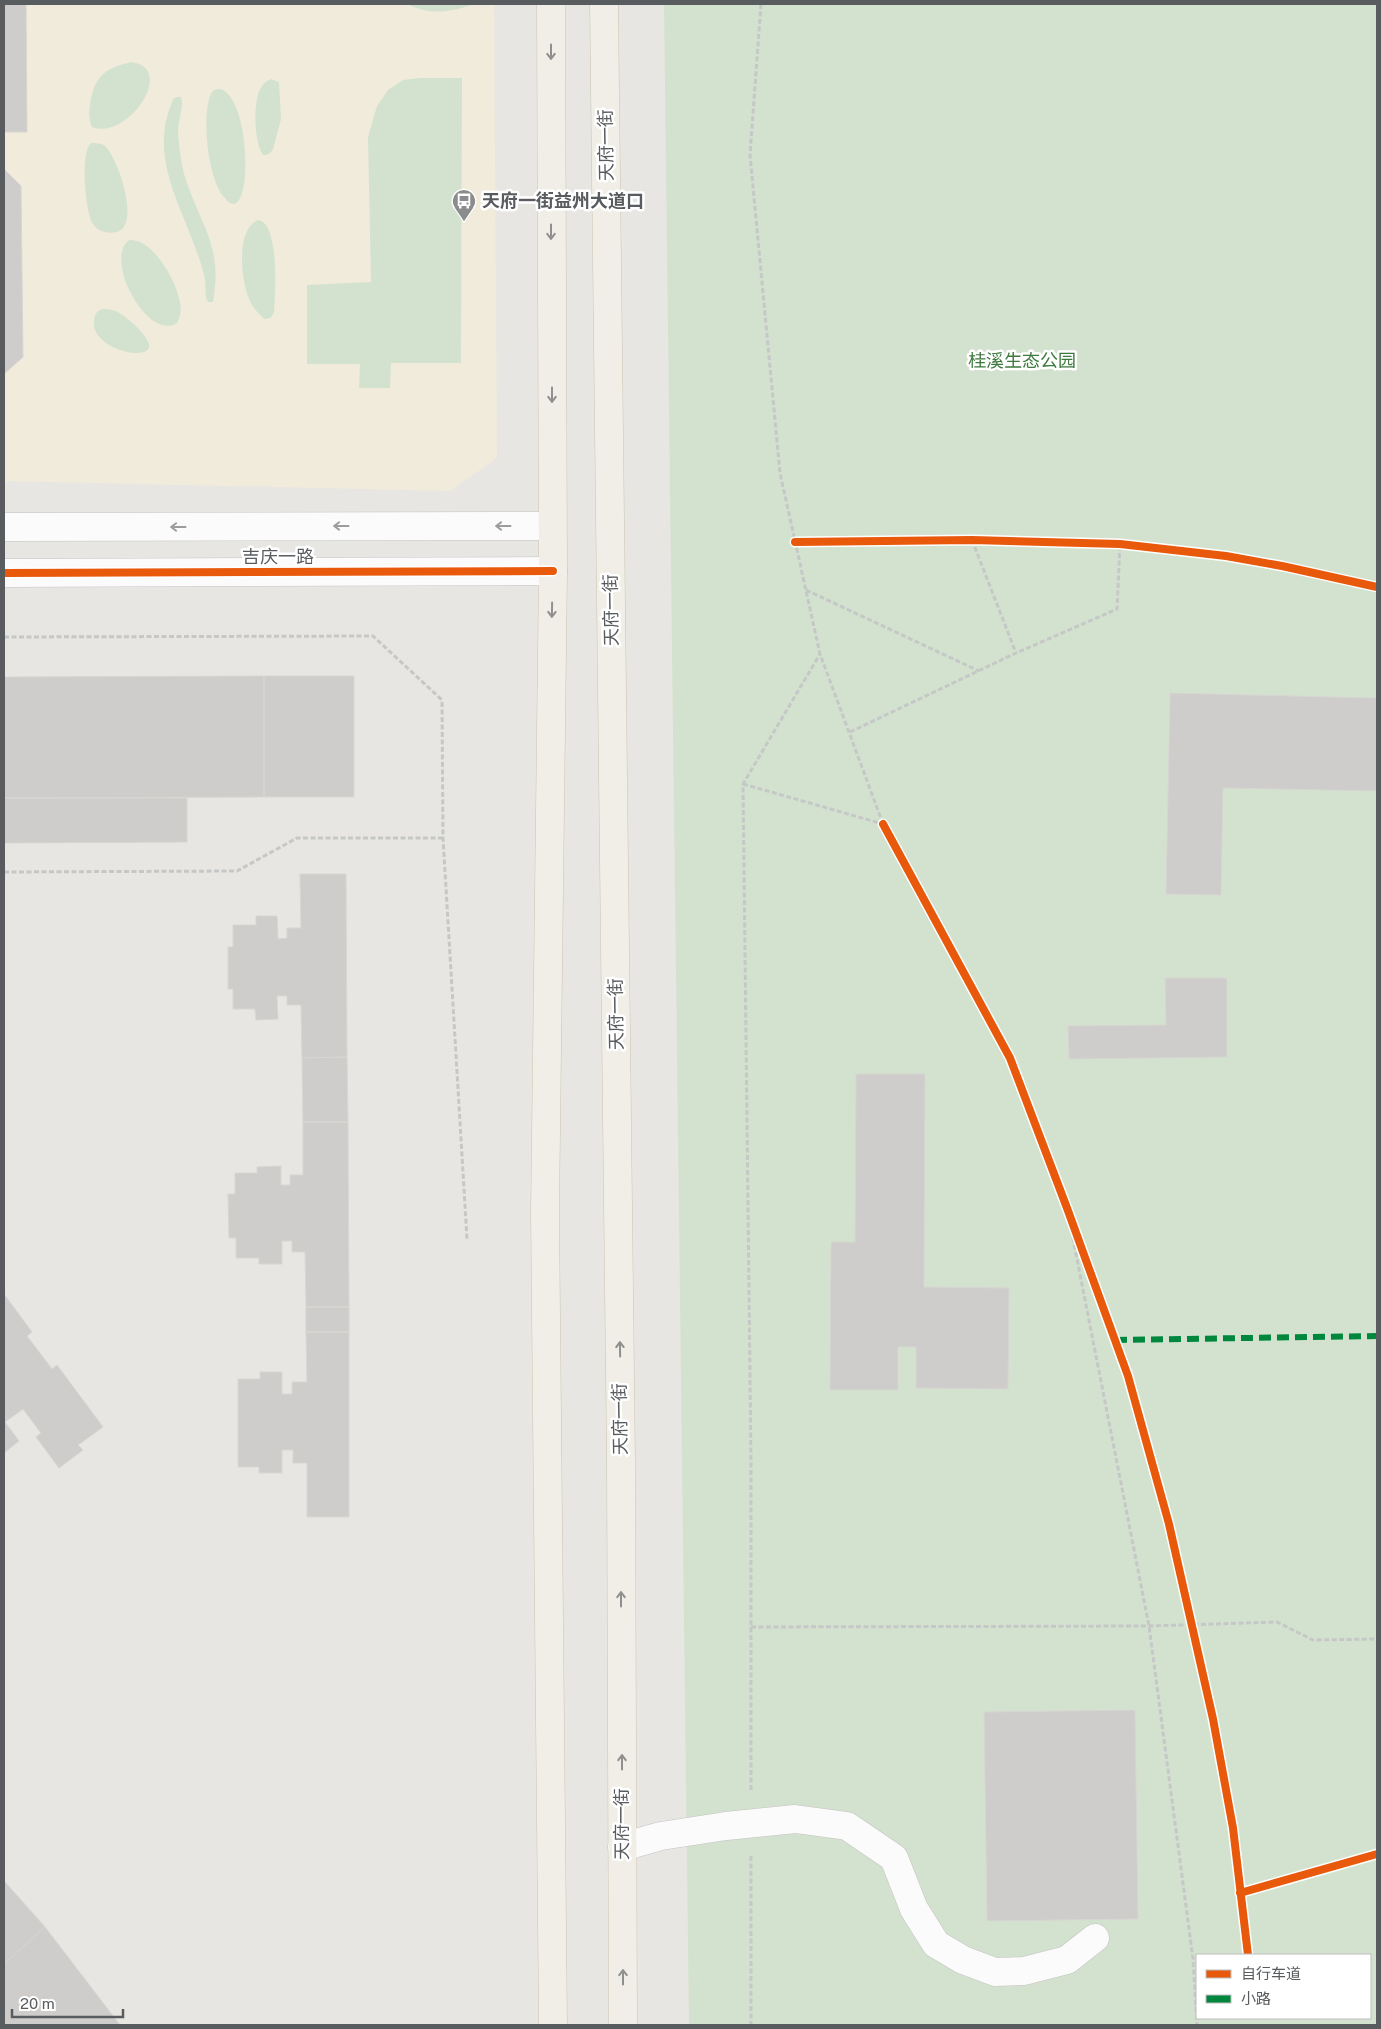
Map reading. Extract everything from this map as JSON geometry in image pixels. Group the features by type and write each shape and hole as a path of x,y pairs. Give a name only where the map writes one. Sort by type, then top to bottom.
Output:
{"main road":[{"path":"551,4 553,571 545,1213 554,2025"},
{"name":"天府一街","path":"604,4 621,1442 623,2025"}],"street":[{"name":"吉庆一路","path":"4,527 552,526"},
{"name":"吉庆一路","path":"4,573 553,571"},
{"path":"622,1847 661,1836 795,1819 847,1826 894,1858 914,1909 936,1944 963,1960 995,1972 1024,1971 1067,1960 1095,1938"}],"path":[{"path":"761,4 750,155 780,473 820,654 888,833"},
{"path":"962,540 982,540"},
{"path":"972,540 1016,653"},
{"path":"795,542 805,542"},
{"path":"1110,544 1129,545"},
{"path":"850,732 1016,653 1117,609 1120,544"},
{"path":"806,590 979,671"},
{"path":"4,637 373,636 442,700 443,838 467,1239"},
{"path":"752,2025 752,1460 743,784 820,654"},
{"path":"743,784 883,824"},
{"path":"4,872 237,871 297,838 443,838"},
{"path":"1064,1199 1086,1261"},
{"path":"1067,1208 1149,1626 1193,1959 1196,2008"},
{"path":"1191,1616 1195,1634"},
{"path":"752,1627 1149,1626 1278,1622 1313,1640 1377,1639"}],"shaded area":[{"path":"4,4 494,4 497,458 450,491 4,481"}],"green space":[{"path":"408,4 474,4 441,12 424,10"},
{"name":"桂溪生态公园","path":"664,4 1377,4 1377,2025 689,2025"},
{"path":"131,62 144,67 150,77 149,89 142,102 132,114 119,124 106,128 92,127 89,110 96,84 104,73"},
{"path":"462,78 461,363 391,363 390,388 359,388 360,364 307,364 307,285 371,282 368,137 377,106 388,90 403,80"},
{"path":"271,79 279,82 281,119 273,149 269,154 263,155 256,132 256,103 261,88"},
{"path":"220,89 230,96 237,110 245,149 243,187 239,199 233,204 224,197 218,188 210,162 206,132 208,104 211,94"},
{"path":"181,97 182,102 178,132 180,155 191,194 213,251 215,282 213,302 208,302 202,268 170,181 165,161 166,119 174,98"},
{"path":"91,143 105,146 116,164 121,177 125,191 127,217 124,227 117,232 101,231 95,227 90,217 86,195 85,169 88,149"},
{"path":"258,220 265,224 270,233 275,261 274,312 266,319 258,313 250,301 244,282 243,270 243,245 246,234 251,225"},
{"path":"129,240 138,241 147,246 169,273 181,306 177,323 166,326 154,321 142,310 132,296 121,264 122,250"},
{"path":"103,309 117,312 133,323 145,336 149,343 149,348 144,352 127,352 113,347 101,339 94,327 94,320 97,313"}],"building":[{"path":"4,4 26,4 27,132 4,132"},
{"path":"4,169 21,186 23,357 4,374"},
{"path":"264,676 264,797 4,798 4,677"},
{"path":"264,676 354,676 354,797 264,797"},
{"path":"1170,693 1377,698 1377,791 1223,788 1221,895 1166,894"},
{"path":"4,798 187,798 187,842 4,843"},
{"path":"300,874 346,874 347,1057 302,1058 301,1005 287,1005 287,996 277,996 278,1019 256,1020 255,1009 233,1009 233,989 228,989 228,947 233,947 233,925 256,925 256,916 277,916 278,939 287,938 287,928 301,928"},
{"path":"1165,978 1227,978 1227,1057 1069,1059 1068,1026 1166,1025"},
{"path":"347,1057 348,1122 303,1122 302,1058"},
{"path":"856,1074 925,1074 924,1287 1009,1288 1008,1389 916,1388 916,1347 898,1347 898,1390 830,1390 831,1242 855,1242"},
{"path":"303,1122 348,1122 349,1307 306,1307 305,1252 292,1252 292,1241 282,1241 282,1264 259,1264 259,1258 236,1258 236,1238 229,1238 228,1194 235,1194 235,1173 257,1173 257,1167 281,1166 281,1185 290,1185 290,1175 303,1175"},
{"path":"4,1294 32,1332 27,1336 52,1369 57,1365 103,1427 78,1445 83,1450 59,1468 36,1437 41,1433 23,1409 5,1422 19,1441 4,1453"},
{"path":"306,1307 349,1307 349,1332 306,1332"},
{"path":"306,1307 349,1307 349,1332 306,1332"},
{"path":"306,1332 349,1332 349,1517 307,1517 307,1463 293,1463 293,1450 282,1450 282,1473 259,1473 259,1467 238,1467 238,1379 260,1379 260,1372 282,1372 282,1394 292,1394 292,1382 307,1382"},
{"path":"1135,1710 1138,1919 987,1921 984,1712"},
{"path":"4,1881 45,1927 120,2025 4,2025"},
{"path":"4,1881 45,1927 4,1964"}],"marked path":[{"path":"1115,1340 1377,1336"}],"cycle path":[{"path":"795,542 972,540 1120,544 1226,556 1377,587"},
{"path":"4,573 553,571"},
{"path":"883,824 1010,1058 1128,1376 1169,1524 1213,1719 1233,1828 1248,1954"},
{"path":"1240,1893 1377,1854"}],"place":[{"name":"天府一街益州大道口","path":"464,222"}]}
